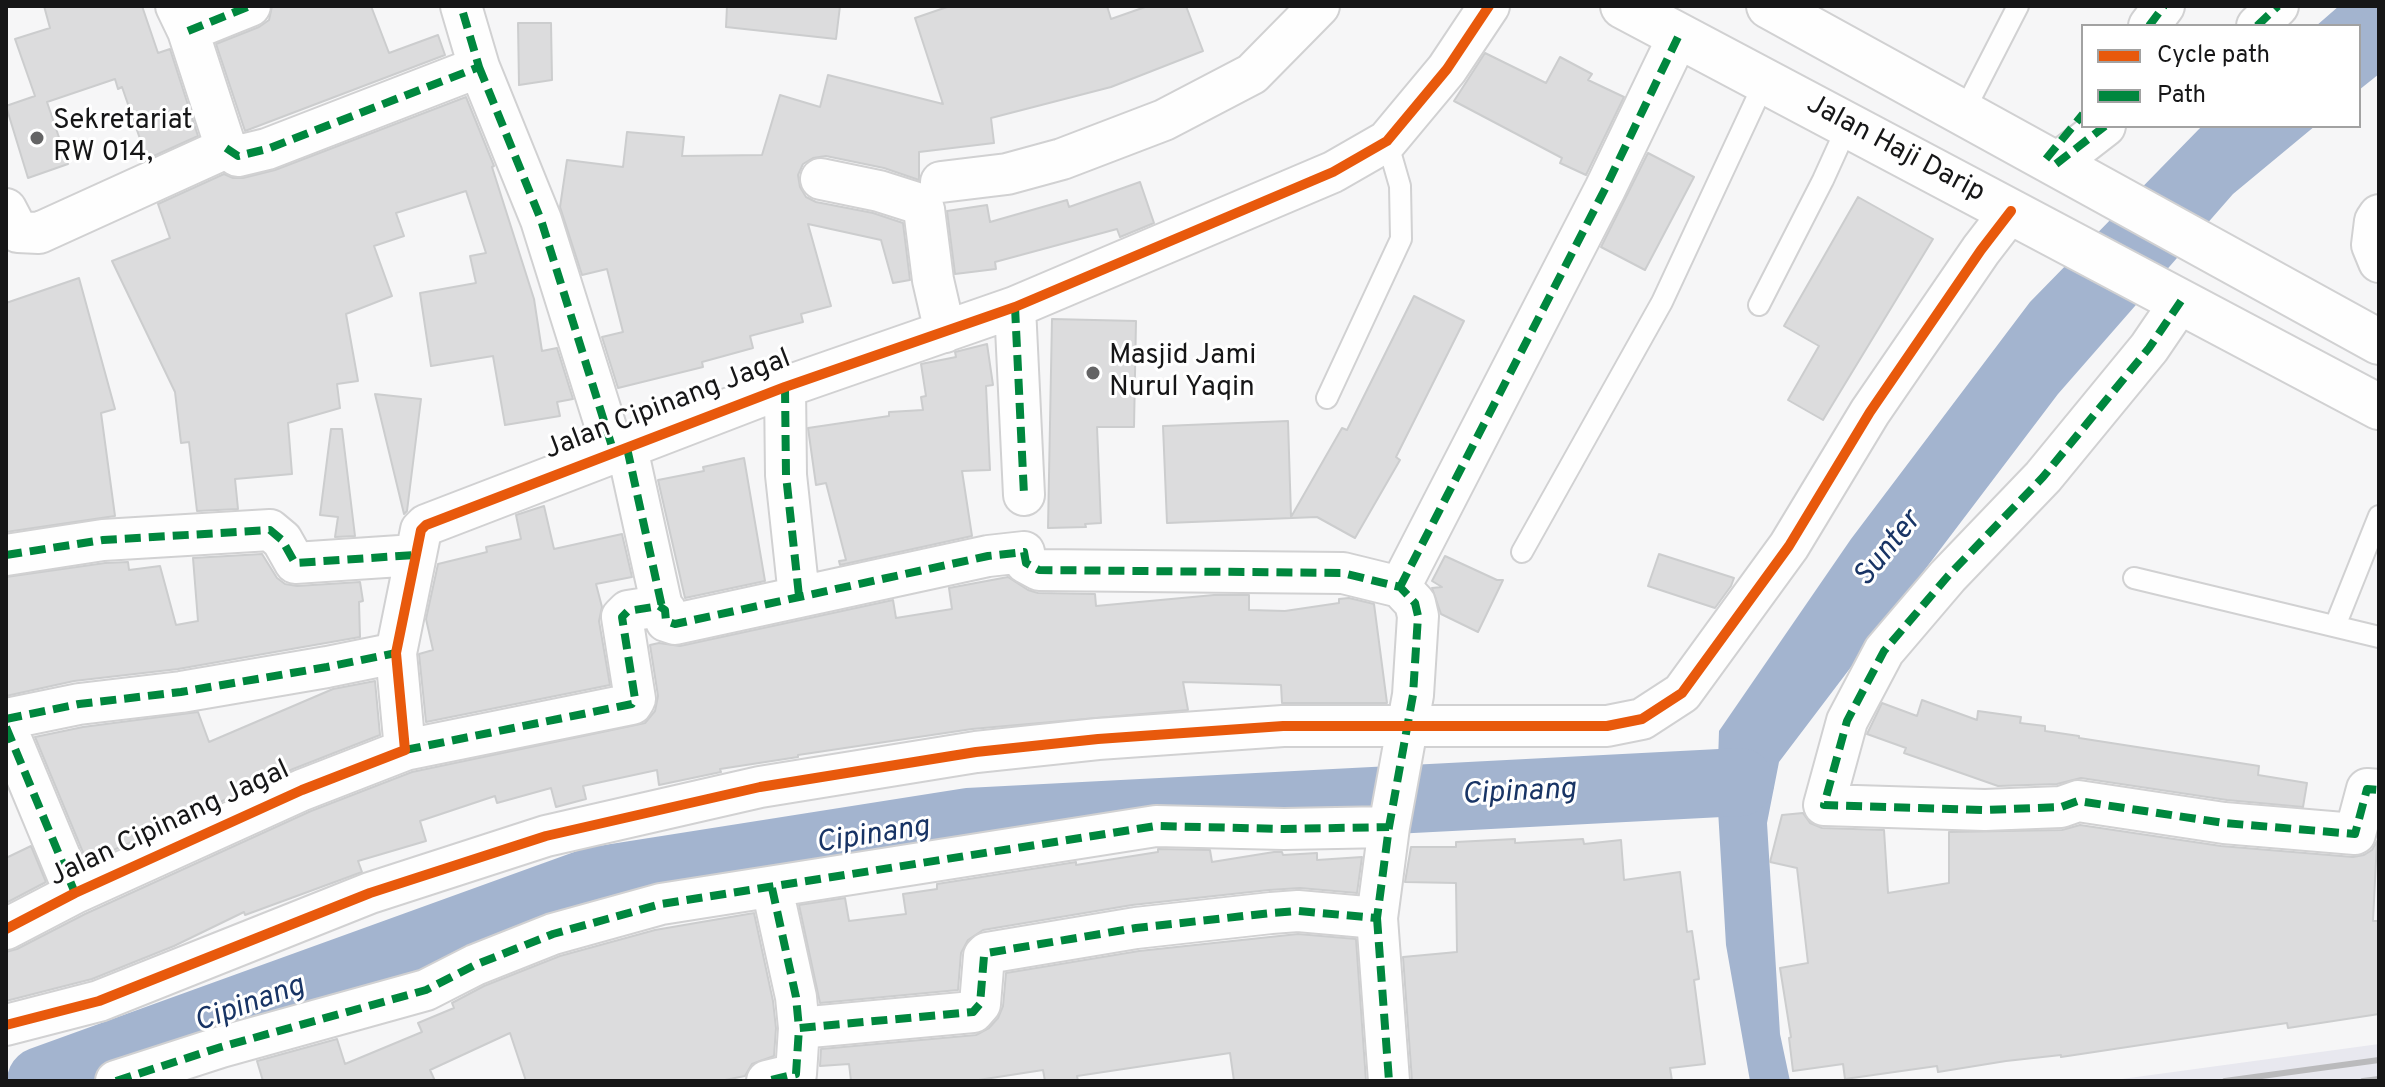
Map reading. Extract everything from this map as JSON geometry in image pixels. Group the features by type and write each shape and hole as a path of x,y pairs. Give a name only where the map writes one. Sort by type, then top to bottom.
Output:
{"main road":[{"name":"Jalan Haji Darip","path":"1629,7 2379,407"},
{"path":"1790,11 1963,113 2379,342"}],"street":[{"path":"250,6 182,18 226,148 238,156 267,149 479,67"},
{"path":"461,6 479,67 541,220 621,451 666,621 675,624 881,580 949,562 1024,552 1026,563 1039,570 1343,573 1400,587 1415,603 1418,616 1413,695 1377,918 1389,1081"},
{"path":"941,182 1007,174 1062,159 1164,120 1252,74 1319,6"},
{"name":"Jalan Cipinang Jagal","path":"6,929 75,893 302,790 405,750 396,653 421,530 433,521 785,387 1015,307 1333,172 1387,141 1447,69 1489,6"},
{"path":"2150,24 2164,6"},
{"path":"2259,24 2278,6"},
{"path":"1400,587 1605,189 1679,35"},
{"path":"2065,169 2081,120"},
{"path":"2065,169 2103,128"},
{"path":"6,209 18,232 39,233 226,148"},
{"path":"821,179 879,191 920,204 924,209 933,280 945,332"},
{"path":"6,1025 99,1001 370,893 546,836 760,787 976,752 1083,741 1283,726 1405,740 1607,726 1642,719 1682,693 1789,546 1870,412 2011,211"},
{"path":"2379,215 2375,221 2372,245 2379,262"},
{"path":"2172,296 2149,348 2043,477 1948,576 1884,651 1847,721 1824,805 1985,810 2061,807 2078,801 2224,823 2355,834 2367,789 2379,790"},
{"path":"1015,307 1024,495"},
{"name":"Jalan Cipinang Jagal","path":"785,387 786,475 799,596"},
{"path":"6,555 103,540 270,530 282,540 295,563 415,555"},
{"path":"405,750 632,704 635,699 622,617 628,611 656,605 662,607"},
{"path":"6,719 79,704 181,692 396,653"},
{"path":"6,727 75,893"},
{"path":"116,1081 221,1047 426,990 475,965 553,934 661,904 1156,826 1284,829 1391,818"},
{"path":"767,1081 796,1074 799,1028 796,997 772,888"},
{"path":"799,1028 973,1012 980,1004 984,956 987,953 1136,928 1271,913 1298,911 1377,918"}],"lane":[{"path":"1963,113 2018,6"},
{"path":"1522,552 1662,302 1765,81"},
{"path":"1759,305 1848,125"},
{"path":"1327,398 1401,239 1400,186 1387,141"},
{"path":"2335,626 2379,516"},
{"path":"2134,578 2379,637"}],"shaded area":[{"path":"2379,1044 2379,1081 2107,1081"}],"water":[{"path":"2339,6 2379,6 2379,74 2361,88 2361,24 2318,24"},
{"name":"Sunter","path":"2200,128 2313,128 2233,194 2058,394 1779,762 1767,823 1780,1034 1790,1081 1750,1081 1726,945 1717,793 1719,731 1851,539 2030,302"}],"building":[{"path":"44,6 142,6 158,53 170,49 198,136 147,159 122,87 118,89 115,79 47,102 68,164 28,178 6,106 35,96 15,39 50,28"},
{"path":"272,6 371,6 389,53 438,35 445,55 245,131 216,44 259,27 269,20"},
{"path":"727,6 840,6 836,39 726,27"},
{"path":"950,6 1107,6 1111,19 1148,6 1186,6 1203,51 1111,87 991,118 994,143 919,152 919,180 884,168 826,156 813,158 803,164 798,175 806,197 903,223 910,280 893,283 881,240 808,224 831,306 801,314 803,322 750,336 753,348 702,362 703,367 618,388 602,337 623,332 607,269 582,275 560,207 567,160 623,167 627,132 684,137 682,156 762,155 780,95 820,107 828,75 943,104 915,18"},
{"path":"518,23 551,23 552,80 519,85"},
{"path":"1485,53 1546,83 1560,57 1592,74 1588,80 1624,97 1586,175 1560,163 1562,158 1454,101"},
{"path":"466,97 494,166 534,299 542,351 557,348 573,399 557,402 560,416 505,425 493,356 431,366 420,293 476,283 470,256 486,253 466,191 396,213 404,236 374,246 392,296 346,314 358,381 337,384 340,408 288,423 292,474 235,479 238,509 197,511 189,442 181,443 175,392 112,261 170,238 158,204 224,174 243,178 275,170"},
{"path":"1648,153 1694,177 1645,270 1601,247"},
{"path":"1140,182 1154,223 1120,237 1117,229 995,262 996,269 955,274 947,211 987,205 990,222 1067,200 1069,207"},
{"path":"1858,197 1933,239 1823,420 1788,400 1819,346 1784,326"},
{"path":"79,278 115,409 101,413 115,516 6,532 6,303"},
{"path":"1414,296 1464,321 1396,457 1400,460 1355,538 1317,517 1167,523 1163,426 1288,421 1291,517 1342,428 1347,430"},
{"name":"Masjid Jami Nurul Yaqin","path":"1052,319 1136,321 1134,427 1097,427 1101,523 1085,524 1086,527 1048,528"},
{"path":"987,344 993,385 986,386 990,470 962,471 972,536 840,565 839,561 846,560 826,483 816,485 808,428 889,416 889,412 923,410 921,397 926,396 921,364 956,357 955,352"},
{"path":"375,394 421,399 407,511 404,514"},
{"path":"331,429 342,429 355,536 335,537 338,517 320,515"},
{"path":"744,458 765,581 685,598 658,480 704,471 703,467"},
{"path":"544,506 554,549 622,534 632,577 596,584 602,607 599,621 610,685 426,722 419,654 433,650 426,619 438,564 487,552 486,547 521,539 516,515"},
{"path":"262,554 277,578 285,584 360,582 363,601 359,602 360,637 178,669 74,681 6,696 6,577 105,563 128,562 129,570 160,566 176,625 198,621 193,558"},
{"path":"1659,554 1734,578 1731,586 1715,608 1648,586"},
{"path":"1445,556 1503,580 1478,632 1441,614 1432,588 1442,587 1432,581"},
{"path":"1008,577 1038,593 1095,594 1096,606 1214,595 1249,595 1249,610 1285,611 1339,603 1339,599 1349,598 1374,604 1387,703 1282,703 1281,685 1183,682 1188,710 972,729 798,755 720,769 721,772 659,785 657,770 583,786 586,799 556,807 551,788 497,803 495,796 420,821 426,841 358,861 362,872 245,915 244,912 174,946 92,979 6,1001 6,952 311,811 412,772 645,723 655,711 658,696 650,645 680,646 893,600 896,618 952,609 949,588"},
{"path":"375,681 380,735 293,769 87,862 35,737 83,727 198,712 209,742 333,689"},
{"path":"1922,700 1977,720 1978,711 2021,717 2020,723 2045,726 2045,731 2079,738 2259,766 2258,775 2307,783 2303,807 2227,800 2081,778 2057,784 1998,786 1904,753 1906,748 1867,734 1882,703 1917,716"},
{"path":"1803,813 1810,823 1822,828 1884,830 1888,893 1949,883 1949,832 2062,830 2080,825 2221,846 2353,857 2372,850 2377,841 2373,921 2379,921 2379,1014 2288,1028 2287,1023 1938,1072 1937,1066 1845,1079 1843,1064 1793,1071 1780,968 1808,963 1797,868 1770,862 1782,815"},
{"path":"1515,839 1515,843 1583,839 1584,844 1621,840 1624,880 1680,872 1687,932 1692,931 1699,979 1694,980 1705,1064 1670,1068 1672,1081 1412,1081 1403,957 1457,952 1456,883 1405,882 1411,847 1456,847 1456,842"},
{"path":"31,846 46,882 6,903 6,858"},
{"path":"1158,849 1210,850 1212,862 1274,852 1282,852 1283,855 1317,853 1317,860 1362,857 1357,893 1300,888 1269,890 1132,905 983,930 968,940 961,953 958,990 820,1003 799,905 845,898 849,921 906,914 903,894 937,889 937,884 1076,862 1076,865 1158,852"},
{"path":"754,913 776,1028 774,1056 752,1064 745,1076 720,1081 526,1081 510,1033 430,1070 435,1081 263,1081 257,1061 337,1039 345,1064 422,1032 418,1023 454,1008 452,1003 484,986 560,956 655,930"},
{"path":"1298,934 1356,939 1366,1081 1234,1081 1230,1053 1077,1076 1078,1081 1045,1081 1043,1070 972,1081 851,1081 849,1064 820,1066 821,1049 976,1035 989,1028 998,1018 1003,1006 1006,973 1139,951"}],"waterway":[{"name":"Cipinang","path":"41,1081 594,881 968,822 1740,782"}],"railway":[{"path":"2225,1081 2379,1060"},
{"path":"2363,1081 2379,1079"}],"marked path":[{"path":"188,31 250,6"},
{"path":"226,148 238,156 267,149 479,67 461,6"},
{"path":"2150,24 2164,6"},
{"path":"2259,24 2278,6"},
{"path":"1400,587 1605,189 1679,35"},
{"path":"479,67 541,220 614,453"},
{"path":"2046,159 2081,116"},
{"path":"2056,164 2102,128"},
{"path":"2181,301 2149,348 2043,477 1948,576 1884,651 1847,721 1824,805 1985,810 2061,807 2078,801 2224,823 2355,834 2367,789 2379,790"},
{"path":"1015,307 1024,495"},
{"path":"785,387 786,475 799,596"},
{"path":"627,448 662,607"},
{"path":"6,555 103,540 270,530 282,540 295,563 415,555"},
{"path":"405,750 632,704 635,699 622,617 628,611 659,606 665,610 666,621 675,624 988,556 1024,552 1026,563 1039,570 1343,573 1400,587 1415,603 1418,616 1413,695 1389,827 1377,918 1298,911 1271,913 1136,928 987,953 984,956 980,1004 973,1012 799,1028 796,1074 767,1081"},
{"path":"6,719 79,704 181,692 396,653"},
{"path":"6,727 75,893"},
{"path":"116,1081 221,1047 426,990 475,965 553,934 661,904 1156,826 1284,829 1389,827"},
{"path":"772,888 796,997 799,1028"},
{"path":"1377,918 1389,1081"}],"cycle path":[{"path":"6,929 75,893 302,790 405,750 396,653 421,530 426,525 785,387 1015,307 1333,172 1387,141 1447,69 1489,6"},
{"path":"6,1025 99,1001 370,893 546,836 760,787 976,752 1098,739 1283,726 1607,726 1642,719 1682,693 1789,546 1870,412 2011,211"}],"place":[{"name":"Sekretariat RW 014,","path":"37,138"},
{"name":"Masjid Jami Nurul Yaqin","path":"1093,373"}]}
